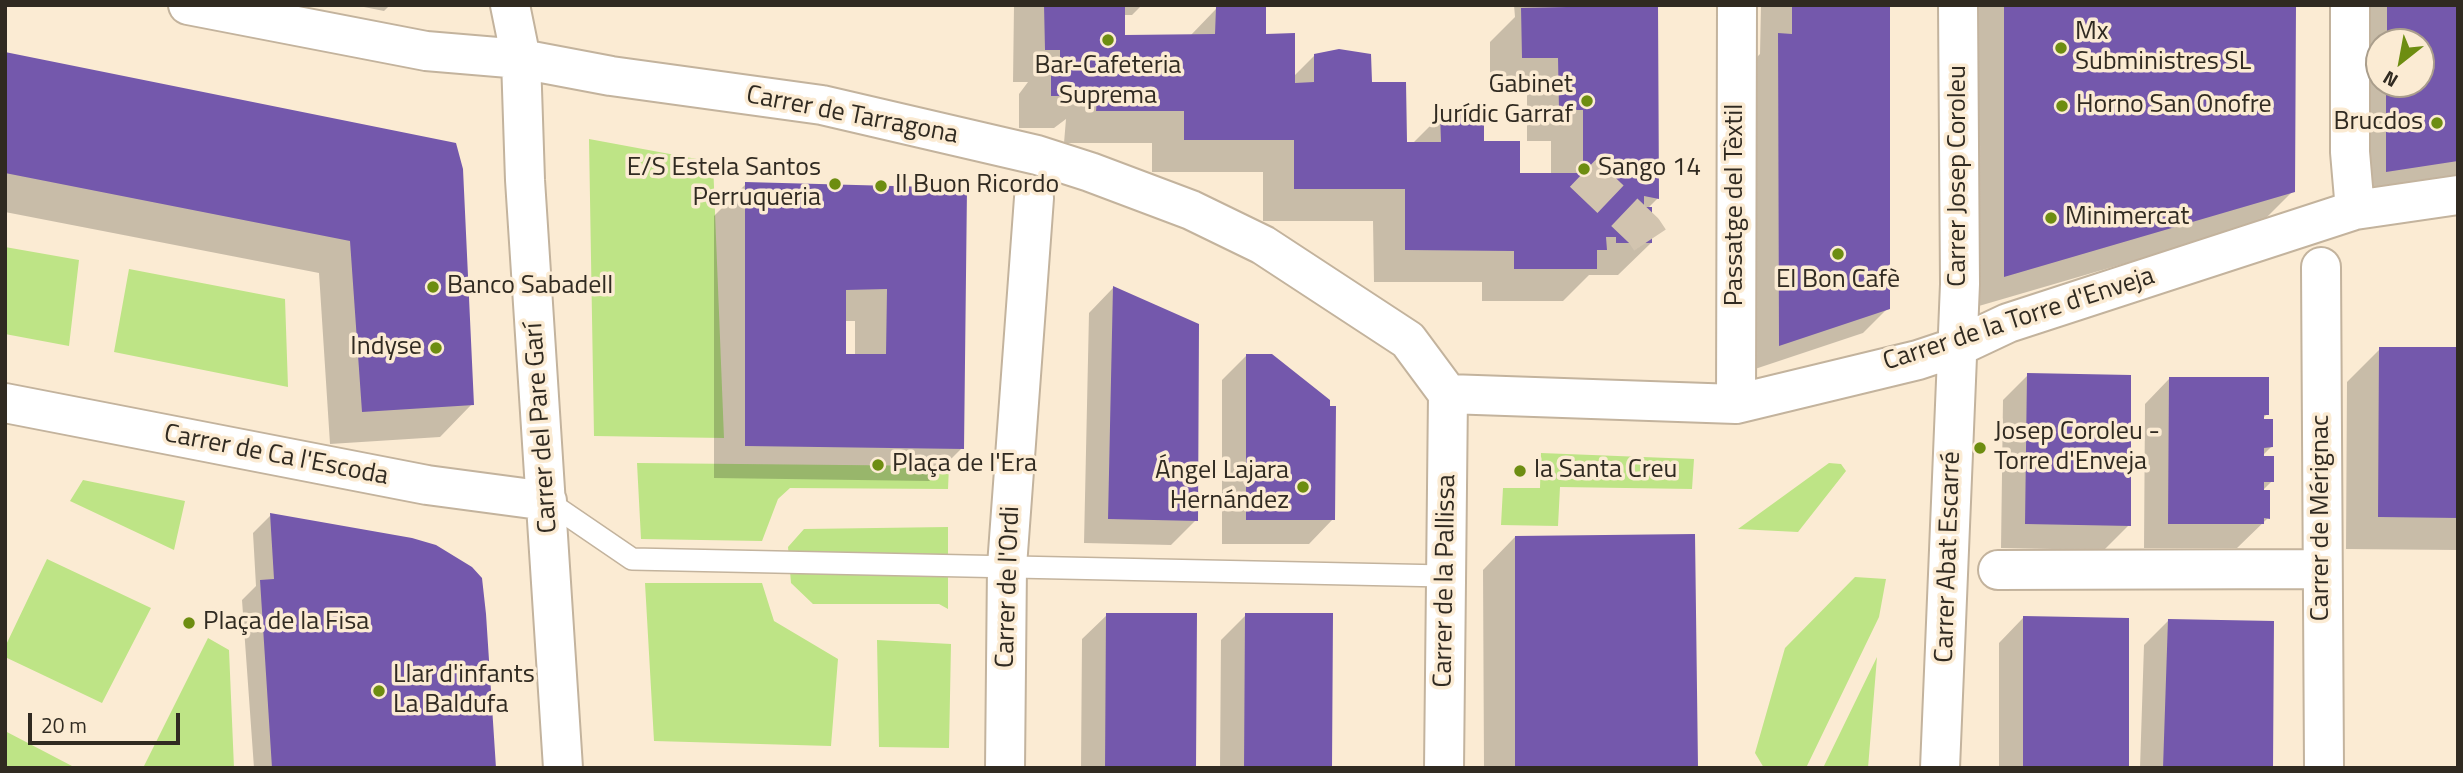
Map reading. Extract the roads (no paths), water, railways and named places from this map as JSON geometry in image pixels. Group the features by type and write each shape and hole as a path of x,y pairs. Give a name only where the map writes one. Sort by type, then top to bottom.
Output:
{"street":[{"name":"Carrer de Tarragona","path":"188,5 426,51 521,59 611,76 822,105 1037,155 1191,210 1263,245 1408,340 1448,394"},
{"name":"Carrer del Pare Garí","path":"510,5 521,59 525,180 562,768"},
{"name":"Passatge del Tèxtil","path":"1736,404 1737,5"},
{"name":"Carrer Josep Coroleu","path":"1957,347 1961,284 1958,5"},
{"path":"2350,5 2350,152 2355,211"},
{"name":"Carrer de la Torre d'Enveja","path":"1448,394 1736,404 1918,360 1957,347 2008,323 2355,211 2458,195"},
{"name":"Carrer de l'Ordi","path":"1005,768 1007,566 1034,198"},
{"name":"Carrer de Mérignac","path":"2321,267 2324,768"},
{"name":"Carrer Abat Escarré","path":"1940,768 1957,347"},
{"name":"Carrer de la Pallissa","path":"1444,768 1448,394"},
{"name":"Carrer de Ca l'Escoda","path":"5,403 427,485 547,501"},
{"path":"1998,570 2322,569"}],"lane":[{"path":"547,501 632,559 1445,576"}],"tunnel":[{"path":"1583,173 1644,231 1652,243"}],"place":[{"name":"Bar-Cafeteria Suprema","path":"1108,40"},
{"name":"Mx Subministres SL","path":"2061,48"},
{"name":"Gabinet Jurídic Garraf","path":"1587,101"},
{"name":"Horno San Onofre","path":"2062,106"},
{"name":"Brucdos","path":"2437,123"},
{"name":"Sango 14","path":"1584,169"},
{"name":"E/S Estela Santos Perruqueria","path":"835,184"},
{"name":"Il Buon Ricordo","path":"881,186"},
{"name":"Minimercat","path":"2051,218"},
{"name":"El Bon Cafè","path":"1838,254"},
{"name":"Banco Sabadell","path":"433,287"},
{"name":"Indyse","path":"436,348"},
{"name":"Josep Coroleu - Torre d'Enveja","path":"1980,448"},
{"name":"Plaça de l'Era","path":"878,465"},
{"name":"la Santa Creu","path":"1520,471"},
{"name":"Ángel Lajara Hernández","path":"1303,487"},
{"name":"Plaça de la Fisa","path":"189,623"},
{"name":"Llar d'infants La Baldufa","path":"379,691"}]}
